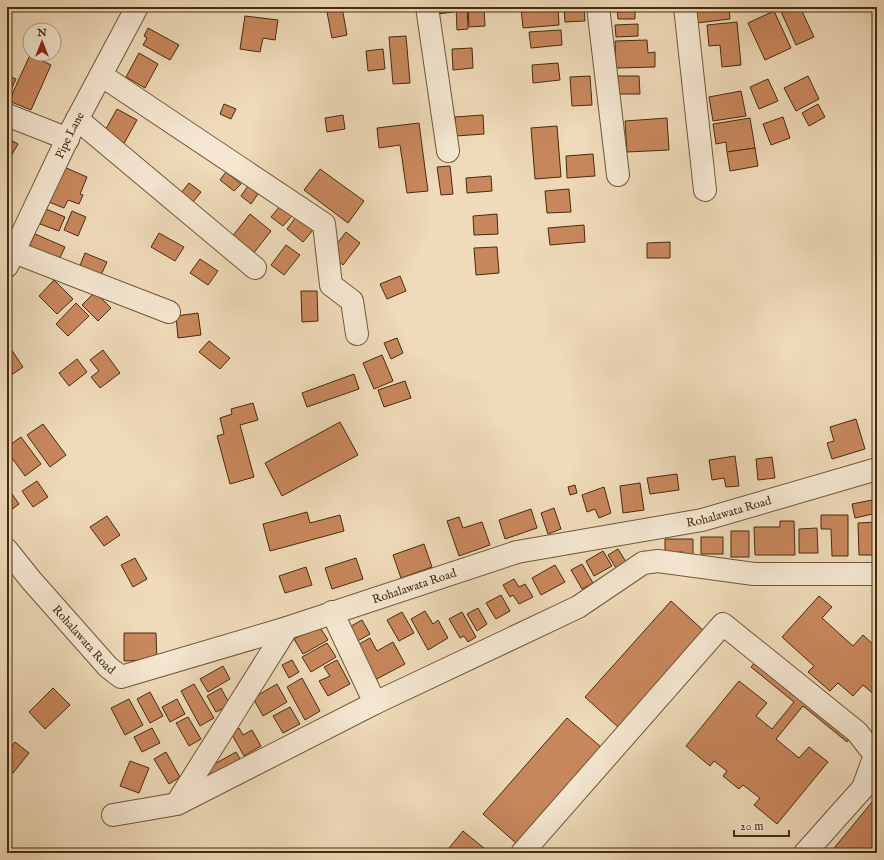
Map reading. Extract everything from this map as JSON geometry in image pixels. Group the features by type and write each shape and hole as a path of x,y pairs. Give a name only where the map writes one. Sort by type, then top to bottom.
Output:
{"street":[{"name":"Pipe Lane","path":"10,259 77,119 137,7"},
{"path":"427,7 448,151"},
{"path":"598,7 618,175"},
{"path":"685,7 705,190"},
{"path":"101,75 324,224 331,284 352,301 357,334"},
{"path":"7,115 68,139"},
{"path":"77,119 255,268"},
{"path":"10,259 169,312"},
{"name":"Rohalawata Road","path":"7,550 31,580 108,667 121,677 287,628 517,552 702,520 877,468"},
{"path":"113,815 177,804 375,703 578,607 643,563 658,561 754,574 877,574"},
{"path":"332,612 375,703"},
{"path":"522,853 723,624 857,732 875,755 863,788 805,853"},
{"path":"177,804 287,628"}],"building":[{"path":"326,7 342,7 347,35 332,38"},
{"path":"437,7 453,7 454,12 437,14"},
{"path":"456,7 467,7 468,29 457,30"},
{"path":"468,7 484,7 485,26 469,27"},
{"path":"521,7 558,7 559,25 523,28"},
{"path":"564,7 584,7 585,21 565,22"},
{"path":"617,7 635,7 635,19 618,19"},
{"path":"695,7 729,7 730,19 697,23"},
{"path":"779,7 800,7 814,37 796,45"},
{"path":"774,11 791,48 765,60 748,23"},
{"path":"245,16 278,20 275,40 263,38 260,52 240,49"},
{"path":"737,22 741,65 722,67 720,45 709,46 707,25"},
{"path":"638,24 638,36 616,37 615,25"},
{"path":"148,28 179,45 170,60 143,45 147,38 144,36"},
{"path":"561,30 562,45 531,48 529,32"},
{"path":"406,36 410,83 393,84 389,37"},
{"path":"647,40 648,53 655,52 655,67 616,68 615,41"},
{"path":"472,48 473,68 453,70 452,49"},
{"path":"383,49 385,69 368,71 366,51"},
{"path":"139,53 158,64 145,88 126,77"},
{"path":"27,62 45,62 51,65 31,110 9,101"},
{"path":"558,63 560,80 533,83 532,65"},
{"path":"7,75 16,79 7,99"},
{"path":"590,76 592,105 572,106 570,77"},
{"path":"615,76 639,76 640,94 615,94"},
{"path":"808,76 819,99 796,111 784,88"},
{"path":"768,79 778,101 759,109 750,87"},
{"path":"741,91 746,116 713,121 709,97"},
{"path":"224,104 236,109 231,119 220,114"},
{"path":"818,104 825,117 809,126 802,113"},
{"path":"117,109 137,120 122,147 102,136"},
{"path":"343,115 345,129 327,132 325,118"},
{"path":"483,115 484,134 456,136 455,117"},
{"path":"783,117 790,138 771,145 763,124"},
{"path":"667,118 669,150 627,152 625,121"},
{"path":"750,118 755,148 727,152 726,142 716,144 713,124"},
{"path":"419,123 428,191 407,193 400,145 379,148 377,128"},
{"path":"557,126 561,177 535,179 531,128"},
{"path":"7,138 18,144 7,163"},
{"path":"755,148 758,166 730,171 727,152"},
{"path":"593,154 595,176 567,178 566,156"},
{"path":"450,166 453,194 441,195 437,167"},
{"path":"64,167 87,177 80,194 83,195 79,204 68,200 64,208 49,202"},
{"path":"320,169 364,201 348,223 304,190"},
{"path":"226,172 241,184 234,191 220,180"},
{"path":"491,176 492,191 467,193 466,178"},
{"path":"189,183 201,192 189,207 177,198"},
{"path":"248,186 258,194 251,204 241,196"},
{"path":"569,189 571,212 547,213 545,191"},
{"path":"280,206 292,216 283,226 271,217"},
{"path":"46,209 65,217 59,231 40,224"},
{"path":"72,211 86,217 78,236 64,230"},
{"path":"250,214 271,231 249,259 231,238"},
{"path":"497,214 498,234 474,235 473,216"},
{"path":"296,217 313,230 303,242 287,229"},
{"path":"584,225 585,242 550,245 548,228"},
{"path":"346,232 360,243 343,265 329,254"},
{"path":"159,233 184,247 175,261 151,247"},
{"path":"35,234 65,247 58,262 28,249"},
{"path":"670,242 670,258 647,258 647,243"},
{"path":"286,245 300,255 284,275 271,265"},
{"path":"497,247 499,273 476,275 474,248"},
{"path":"85,253 107,262 100,277 79,268"},
{"path":"200,259 218,271 208,285 190,273"},
{"path":"400,276 406,291 387,299 380,284"},
{"path":"54,280 73,299 57,314 39,296"},
{"path":"301,291 317,291 318,321 302,322"},
{"path":"95,292 111,308 98,321 82,305"},
{"path":"76,303 89,316 68,336 56,324"},
{"path":"198,313 201,335 178,338 176,316"},
{"path":"397,338 403,353 391,359 384,343"},
{"path":"209,341 230,358 220,369 199,352"},
{"path":"7,343 23,367 7,378"},
{"path":"103,350 120,373 100,388 91,377 99,371 90,360"},
{"path":"382,355 393,381 374,389 363,363"},
{"path":"77,359 87,372 69,386 59,373"},
{"path":"354,374 359,389 307,407 302,393"},
{"path":"405,381 411,398 384,407 378,390"},
{"path":"253,403 258,420 240,425 254,477 230,484 217,436 224,434 220,418 232,414 231,409"},
{"path":"856,419 865,449 832,459 827,443 834,441 830,427"},
{"path":"340,422 358,455 282,496 265,463"},
{"path":"43,424 66,455 50,467 27,435"},
{"path":"21,437 41,464 25,476 7,451 7,447"},
{"path":"735,456 739,486 726,487 724,478 712,480 709,460"},
{"path":"772,457 775,478 758,480 756,459"},
{"path":"677,474 679,490 650,494 647,478"},
{"path":"37,481 48,497 33,507 22,491"},
{"path":"640,483 644,510 623,513 620,486"},
{"path":"575,485 577,493 570,495 568,487"},
{"path":"7,487 19,504 7,513"},
{"path":"604,487 611,513 599,518 595,509 587,512 582,495"},
{"path":"877,499 877,513 855,518 852,504"},
{"path":"554,508 561,529 548,534 541,513"},
{"path":"531,509 537,528 505,539 499,520"},
{"path":"307,512 310,523 340,515 344,531 270,551 263,524"},
{"path":"821,515 848,515 848,556 832,556 831,529 821,529"},
{"path":"107,516 120,535 104,546 90,527"},
{"path":"459,517 463,528 482,522 490,545 459,556 447,521"},
{"path":"780,521 794,521 795,555 755,555 754,527 780,527"},
{"path":"877,522 877,555 859,555 858,523"},
{"path":"817,528 818,553 799,553 799,529"},
{"path":"731,531 749,531 749,557 731,557"},
{"path":"701,537 723,537 723,554 701,554"},
{"path":"665,539 693,539 693,557 683,557 683,552 665,553"},
{"path":"424,544 432,567 401,578 393,555"},
{"path":"618,549 626,562 616,568 608,555"},
{"path":"603,551 612,566 594,576 586,561"},
{"path":"135,558 147,579 133,587 121,565"},
{"path":"356,558 363,579 332,589 325,568"},
{"path":"582,564 593,583 582,589 571,570"},
{"path":"555,565 565,582 541,595 532,578"},
{"path":"306,567 312,585 285,593 279,576"},
{"path":"514,579 519,587 525,584 533,597 519,604 513,595 510,597 503,585"},
{"path":"501,595 510,611 496,619 486,603"},
{"path":"819,596 832,607 822,618 853,646 863,635 877,648 877,654 874,657 877,660 877,697 863,685 853,696 838,683 830,691 808,672 814,666 782,637"},
{"path":"671,601 704,631 618,727 585,697"},
{"path":"478,608 487,624 477,631 467,614"},
{"path":"425,611 433,624 438,620 448,638 428,650 411,619"},
{"path":"402,612 414,633 399,641 387,620"},
{"path":"462,612 476,637 468,642 464,636 460,638 449,619"},
{"path":"362,620 370,634 354,643 346,629"},
{"path":"319,626 328,640 303,654 294,639"},
{"path":"124,633 156,633 157,660 124,661"},
{"path":"370,638 377,651 393,642 405,664 373,681 354,647"},
{"path":"327,643 336,657 311,672 302,657"},
{"path":"758,659 852,735 847,742 803,706 776,739 799,758 809,747 828,762 777,824 754,805 760,798 743,785 739,789 723,776 727,771 714,761 710,766 686,746 739,681 767,703 756,716 772,729 794,702 751,667"},
{"path":"292,660 299,672 289,678 282,665"},
{"path":"337,660 350,684 328,696 319,681 330,676 324,667"},
{"path":"223,666 230,679 208,692 200,679"},
{"path":"302,678 320,711 305,720 287,687"},
{"path":"194,684 214,718 200,726 181,691"},
{"path":"277,684 287,702 263,716 253,698"},
{"path":"53,688 70,705 45,729 29,712"},
{"path":"221,688 230,705 216,712 207,696"},
{"path":"150,692 163,716 150,723 137,699"},
{"path":"129,699 143,725 125,735 111,708"},
{"path":"177,699 185,714 170,722 162,707"},
{"path":"290,707 300,724 283,733 273,716"},
{"path":"188,717 201,739 189,746 176,723"},
{"path":"567,718 601,747 516,843 483,814"},
{"path":"152,728 160,743 142,752 134,737"},
{"path":"239,728 243,735 252,730 261,746 244,756 231,733"},
{"path":"15,742 29,753 13,773 7,768 7,752"},
{"path":"166,752 180,777 169,784 154,759"},
{"path":"236,752 243,764 207,784 200,772"},
{"path":"130,761 149,768 139,793 120,786"},
{"path":"877,796 877,853 830,853"},
{"path":"463,831 490,853 445,853"}]}
